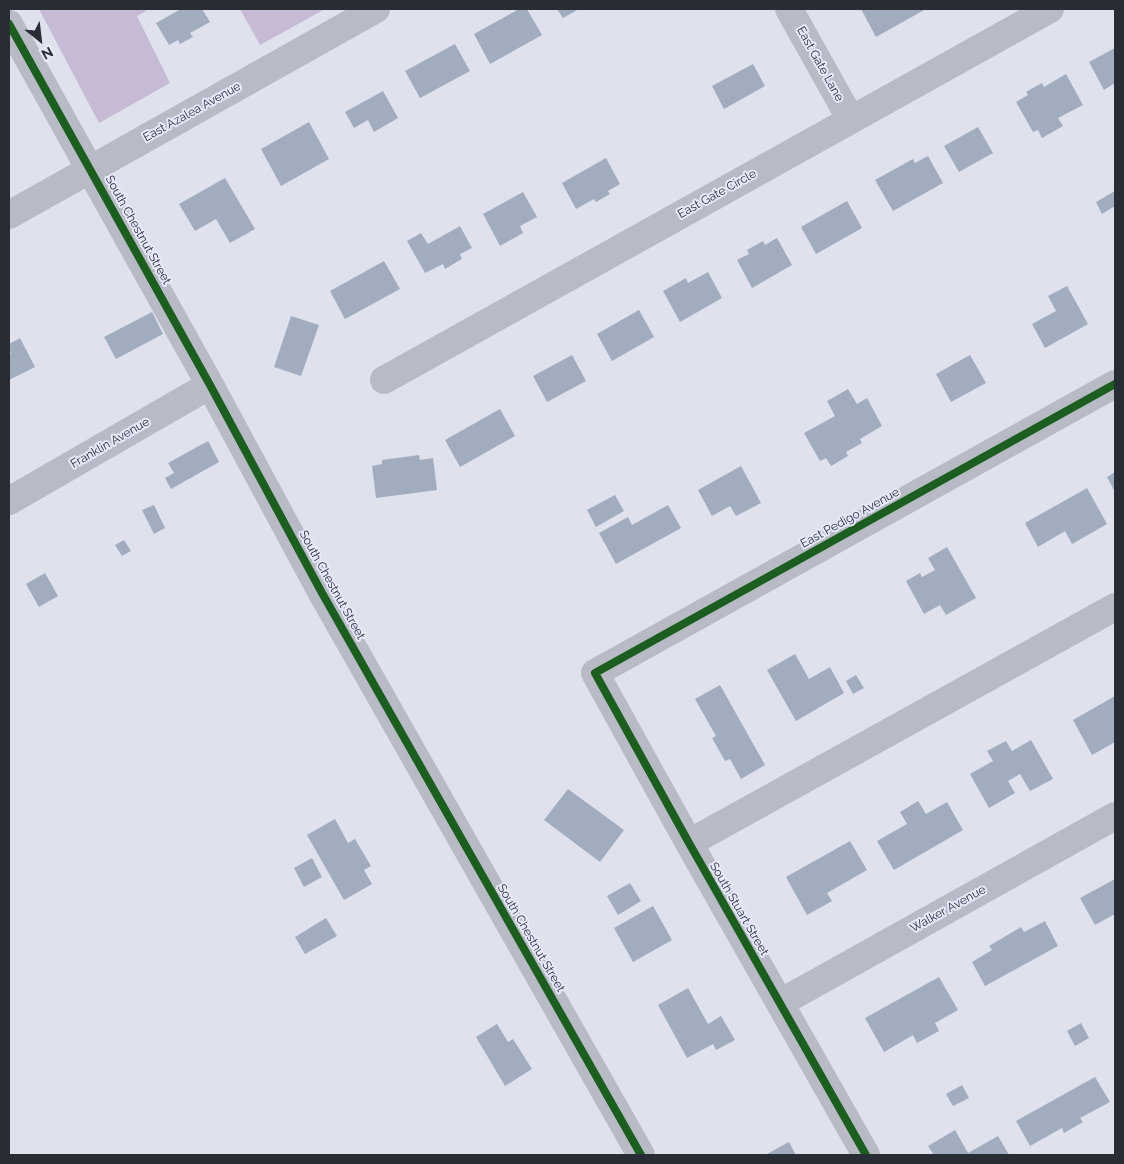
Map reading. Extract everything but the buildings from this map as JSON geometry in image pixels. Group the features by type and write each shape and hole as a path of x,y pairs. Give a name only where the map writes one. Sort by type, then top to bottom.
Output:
{"street":[{"name":"East Azalea Avenue","path":"9,215 376,9"},
{"name":"East Gate Lane","path":"789,9 851,120"},
{"name":"East Gate Circle","path":"384,380 1050,9"},
{"name":"South Chestnut Street","path":"9,24 210,385 322,593 641,1155"},
{"name":"East Pedigo Avenue","path":"595,672 1115,384"},
{"name":"Franklin Avenue","path":"9,501 210,385"},
{"path":"689,843 1115,607"},
{"name":"South Stuart Street","path":"595,672 689,843 866,1155"},
{"name":"Walker Avenue","path":"780,1003 1115,816"}],"shaded area":[{"path":"39,9 149,9 137,16 170,83 99,123"},
{"path":"240,9 325,9 260,45"}],"cycle path":[{"path":"9,24 210,385 322,593 641,1155"},
{"path":"866,1155 595,673 1115,384"}]}
